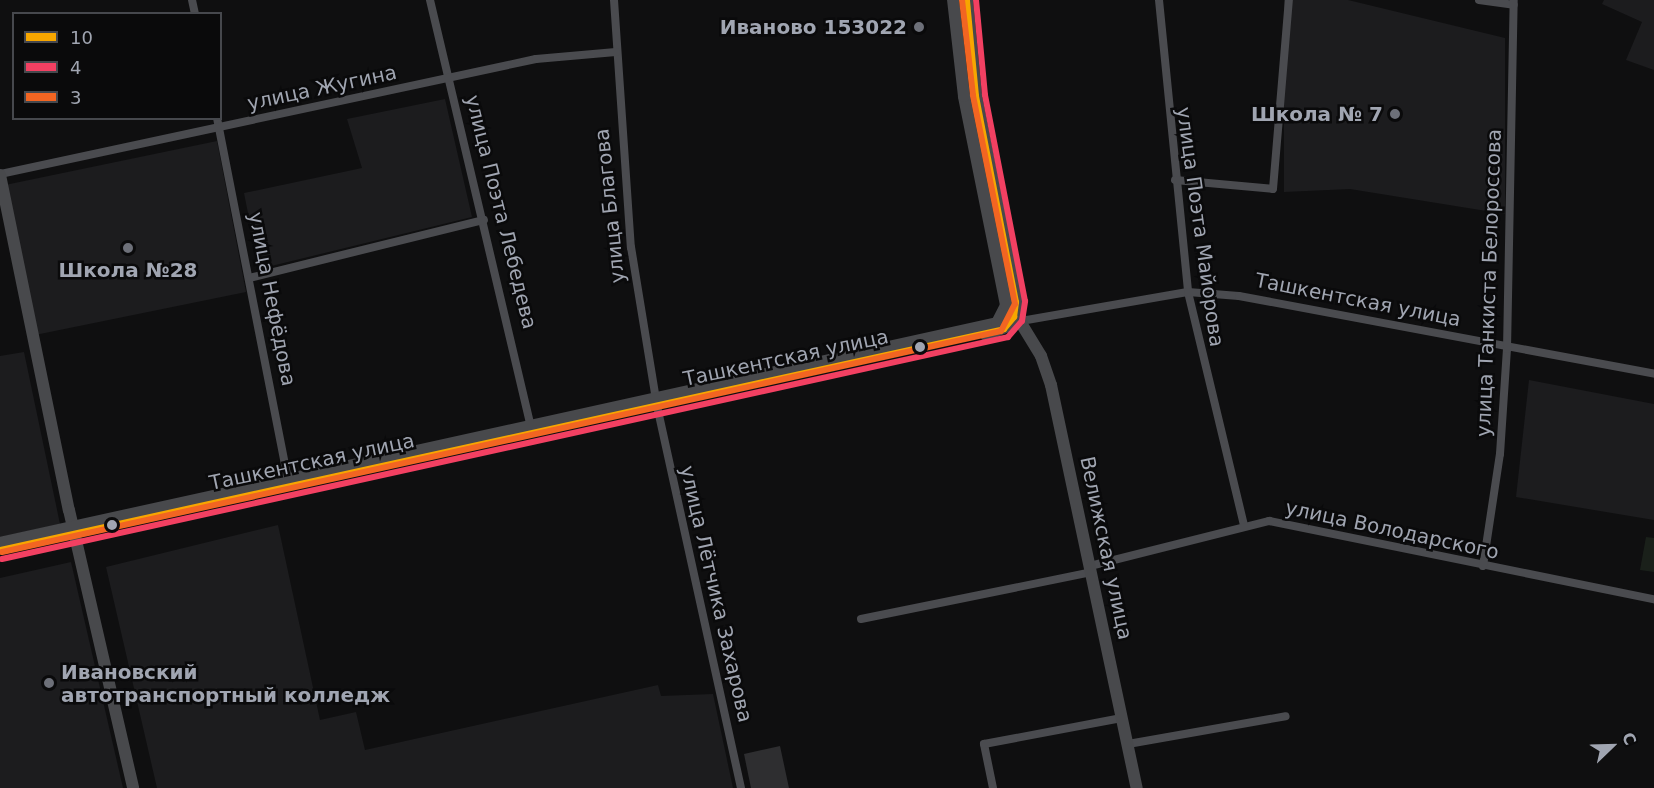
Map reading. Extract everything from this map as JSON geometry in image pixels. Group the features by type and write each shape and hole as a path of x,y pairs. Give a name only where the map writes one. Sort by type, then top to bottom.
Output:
{"main road":[{"name":"Велижская улица","path":"953,0 964,96 1015,310 1051,385 1137,788"},
{"name":"Велижская улица","path":"967,0 976,96 1015,310"},
{"path":"0,174 74,531 134,788"},
{"name":"Ташкентская улица","path":"657,403 991,326 1015,310"},
{"name":"Ташкентская улица","path":"0,550 74,531 347,470 1004,329 1015,310"},
{"name":"Ташкентская улица","path":"0,543 74,531"}],"street":[{"name":"улица Поэта Лебедева","path":"430,0 532,430"},
{"name":"улица Благова","path":"614,0 631,247 657,403"},
{"name":"улица Поэта Майорова","path":"1159,0 1175,180 1188,292 1245,526"},
{"path":"1175,180 1273,189 1288,0"},
{"path":"1479,0 1514,2"},
{"name":"улица Танкиста Белороссова","path":"1483,566 1500,454 1507,349 1514,2"},
{"name":"улица Жугина","path":"0,174 218,123 536,59 616,52"},
{"name":"улица Нефёдова","path":"218,123 289,484"},
{"path":"249,278 484,220"},
{"name":"Ташкентская улица","path":"1015,310 1188,292 1293,303 1507,349 1654,374"},
{"name":"улица Лётчика Захарова","path":"657,403 741,788"},
{"name":"улица Володарского","path":"861,619 1090,569 1269,521 1654,599"},
{"path":"1128,744 1286,716"},
{"path":"993,788 984,744 1122,718"}],"shaded area":[{"name":"Школа № 7","path":"1284,0 1348,0 1505,38 1505,214 1350,189 1284,192"},
{"path":"1604,0 1654,0 1654,70 1626,60 1642,22 1602,4"},
{"path":"445,99 472,217 259,269 244,193 362,168 347,119"},
{"name":"Школа №28","path":"217,141 246,292 35,335 5,185"},
{"path":"24,352 60,524 0,537 0,356"},
{"path":"1529,380 1654,404 1654,520 1516,497"},
{"path":"278,525 320,720 356,712 365,750 658,685 661,696 713,694 733,788 157,788 106,567"},
{"path":"1646,537 1654,538 1654,572 1640,570"},
{"name":"Ивановский автотранспортный колледж","path":"71,562 123,788 0,788 0,578"}],"building":[{"path":"780,746 789,788 751,788 744,754"}],"transit line":[{"name":"3","path":"2,552 1001,331 1015,304 973,95 962,0"},
{"name":"10","path":"0,550 1004,329 1014,317 1016,302 976,96 967,0"},
{"name":"4","path":"2,559 1008,337 1022,321 1025,301 985,95 976,0"}],"place":[{"name":"Иваново 153022","path":"919,27"},
{"name":"Школа № 7","path":"1395,114"},
{"name":"Школа №28","path":"128,248"},
{"name":"Ивановский автотранспортный колледж","path":"49,683"}]}
